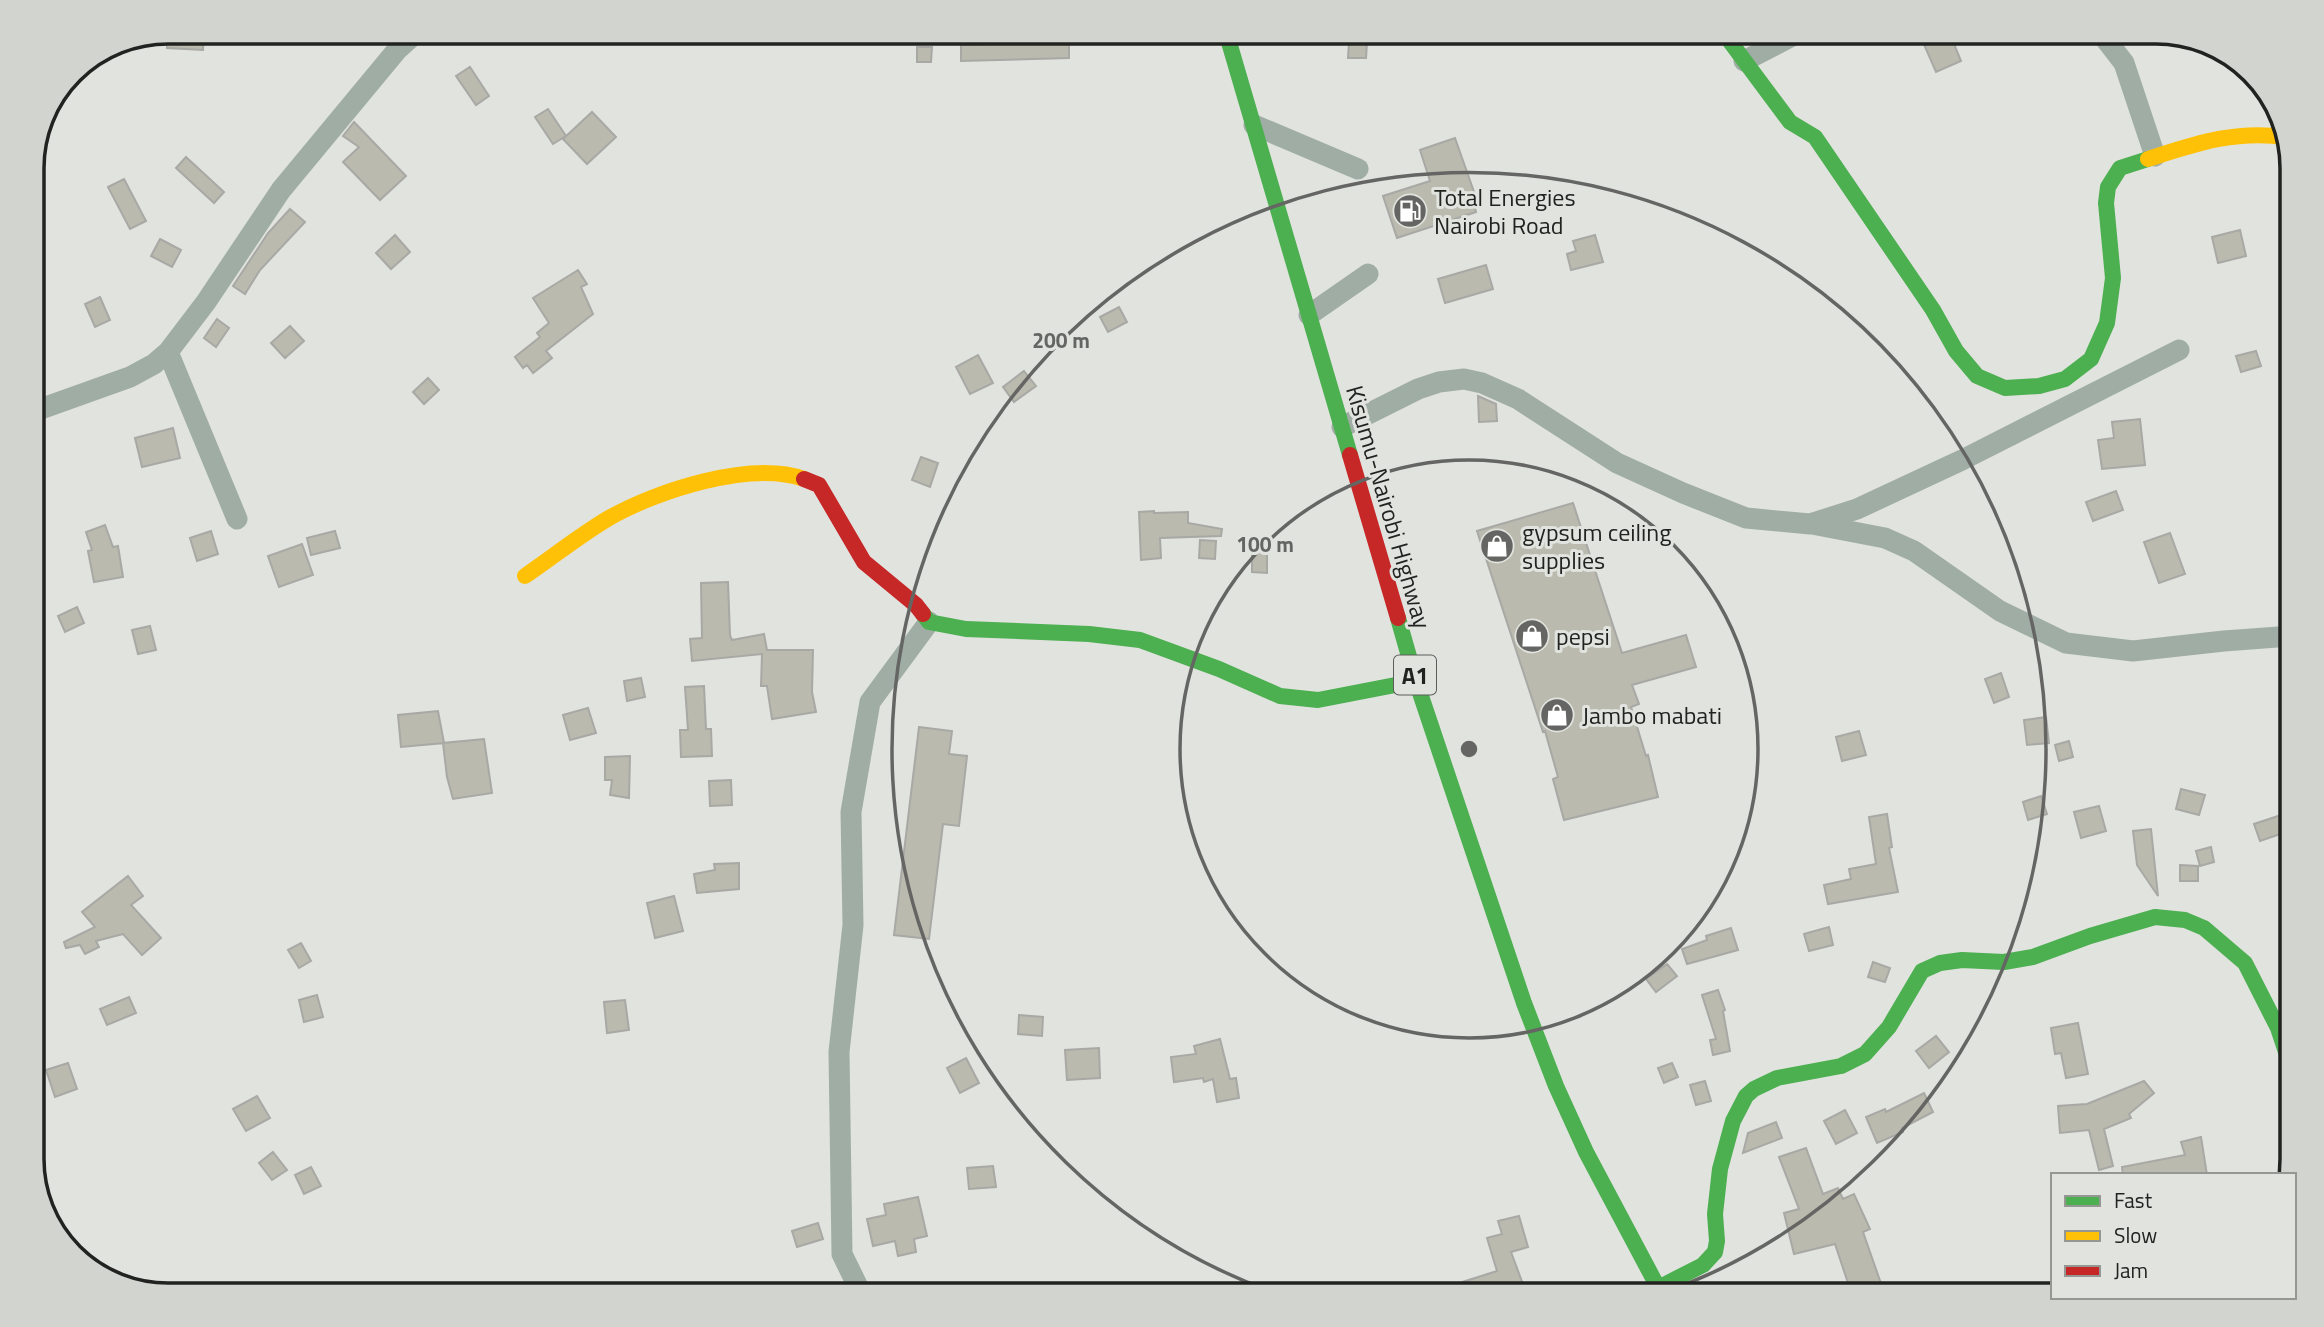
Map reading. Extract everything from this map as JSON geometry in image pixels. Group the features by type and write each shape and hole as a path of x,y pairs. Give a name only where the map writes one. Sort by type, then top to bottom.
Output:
{"main road":[{"name":"Kisumu-Nairobi Highway","path":"1230,44 1416,681 1524,1003 1556,1086 1612,1202 1655,1283"},
{"path":"1732,44 1790,122 1815,137 1933,310 1956,351 1977,376 2005,388 2039,386 2065,379 2091,359 2107,323 2113,278 2106,203 2108,187 2120,168 2211,139 2263,134 2276,136"},
{"path":"525,576 609,518 667,491 732,476 786,473 819,485 864,562 916,605 929,622 966,629 1089,634 1140,640 1219,669 1280,696 1318,700 1416,681"},
{"path":"1674,1283 1715,1254 1717,1244 1714,1220 1723,1163 1737,1112 1748,1094 1779,1078 1844,1066 1866,1053 1883,1035 1922,971 1931,966 1962,960 2004,962 2033,957 2090,936 2155,917 2185,920 2204,928 2245,963 2280,1034"}],"street":[{"path":"44,408 130,377 168,352 206,302 281,190 404,44"},
{"path":"1744,61 1777,44"},
{"path":"2109,44 2124,63 2155,156"},
{"path":"1254,125 1358,169"},
{"path":"1309,315 1368,274"},
{"path":"1810,524 1857,509 1962,460 2179,350"},
{"path":"168,352 237,519"},
{"path":"1342,427 1418,389 1439,382 1464,379 1482,383 1518,399 1617,463 1746,518 1810,524 1885,538 1914,551 2000,611 2066,643 2133,652 2280,637"},
{"path":"856,1283 842,1254 839,1052 853,925 851,812 870,702 929,622"}],"building":[{"path":"167,44 203,44 203,50 167,48"},
{"path":"1069,44 1069,58 961,61 961,45"},
{"path":"1349,44 1367,44 1366,58 1348,58"},
{"path":"1924,44 1954,44 1961,61 1936,72"},
{"path":"917,47 932,47 931,62 917,62"},
{"path":"470,67 489,96 476,105 456,76"},
{"path":"548,109 566,136 553,144 535,117"},
{"path":"592,112 616,137 587,164 563,139"},
{"path":"354,122 406,176 380,200 343,162 359,147 343,136"},
{"path":"1455,138 1479,206 1475,208 1476,212 1397,238 1383,196 1430,181 1420,150"},
{"path":"186,157 224,192 214,203 176,168"},
{"path":"124,179 146,221 130,229 108,187"},
{"path":"290,209 305,222 260,270 245,294 233,286 268,233"},
{"path":"2240,230 2246,256 2218,263 2212,237"},
{"path":"395,235 410,252 391,269 376,253"},
{"path":"1595,235 1603,262 1571,270 1567,254 1576,251 1573,241"},
{"path":"160,239 181,250 172,267 151,256"},
{"path":"1486,265 1493,289 1445,303 1438,279"},
{"path":"578,270 587,284 581,287 593,314 546,351 552,358 533,373 527,365 523,368 515,357 540,337 537,333 549,323 533,298"},
{"path":"100,297 110,320 95,327 85,304"},
{"path":"1119,307 1127,322 1108,332 1100,317"},
{"path":"217,319 229,328 216,347 204,338"},
{"path":"290,326 304,341 285,358 271,343"},
{"path":"2256,351 2261,366 2241,372 2236,356"},
{"path":"978,355 993,383 970,394 956,367"},
{"path":"1024,371 1036,386 1014,402 1003,387"},
{"path":"428,378 439,390 424,404 413,392"},
{"path":"1478,396 1496,404 1497,421 1479,422"},
{"path":"2140,419 2145,465 2102,469 2098,440 2114,438 2112,422"},
{"path":"173,428 180,458 142,467 135,438"},
{"path":"921,457 938,463 930,487 912,480"},
{"path":"2116,491 2123,510 2093,521 2086,502"},
{"path":"1573,503 1622,653 1686,635 1696,667 1632,685 1639,704 1631,707 1646,756 1648,755 1658,797 1564,820 1553,779 1558,777 1545,731 1543,732 1477,531"},
{"path":"1139,512 1188,512 1188,523 1222,529 1221,536 1160,538 1161,558 1141,560"},
{"path":"105,525 113,547 118,546 123,577 94,582 88,551 92,550 86,532"},
{"path":"211,531 218,554 197,561 190,538"},
{"path":"335,531 340,548 311,555 307,538"},
{"path":"2170,533 2185,574 2159,583 2144,542"},
{"path":"1252,537 1267,537 1267,573 1252,572"},
{"path":"1200,540 1216,541 1215,559 1199,558"},
{"path":"302,544 313,575 279,587 268,556"},
{"path":"728,582 732,640 764,634 767,650 813,650 812,692 816,712 772,719 767,686 761,686 762,654 692,661 690,639 702,638 701,583"},
{"path":"77,607 84,623 65,632 58,616"},
{"path":"150,626 156,650 138,654 132,630"},
{"path":"2001,673 2009,697 1994,703 1985,679"},
{"path":"641,678 645,697 627,701 624,681"},
{"path":"704,686 706,729 711,729 712,756 681,757 680,730 688,730 685,687"},
{"path":"588,708 596,733 570,740 563,715"},
{"path":"438,711 444,743 401,747 398,715"},
{"path":"2046,717 2049,743 2027,745 2024,720"},
{"path":"919,727 952,731 949,754 967,756 959,826 943,824 929,939 894,935"},
{"path":"1859,731 1866,755 1842,761 1836,737"},
{"path":"484,739 492,793 453,799 443,743"},
{"path":"2069,741 2073,757 2059,761 2055,745"},
{"path":"630,756 629,798 610,795 612,780 605,780 605,757"},
{"path":"731,780 732,805 710,806 709,781"},
{"path":"2181,789 2205,795 2199,815 2176,809"},
{"path":"2041,796 2047,814 2028,820 2023,802"},
{"path":"2099,806 2106,831 2081,838 2074,812"},
{"path":"1887,814 1892,847 1889,848 1898,892 1828,904 1824,885 1851,879 1849,869 1876,864 1869,817"},
{"path":"2280,815 2280,834 2260,841 2254,824"},
{"path":"2151,829 2158,896 2137,865 2133,831"},
{"path":"2211,847 2214,862 2200,866 2196,851"},
{"path":"739,863 739,889 697,893 694,874 715,870 714,864"},
{"path":"2180,865 2198,866 2198,881 2180,881"},
{"path":"128,876 143,896 131,905 161,938 142,955 123,934 96,941 99,947 85,954 80,945 66,948 64,942 95,927 82,912"},
{"path":"674,896 683,931 655,938 647,903"},
{"path":"1829,927 1833,945 1809,951 1804,934"},
{"path":"1731,928 1738,950 1687,964 1682,949 1707,940 1706,936"},
{"path":"301,943 311,961 299,968 288,950"},
{"path":"1873,962 1890,968 1885,982 1868,977"},
{"path":"1667,964 1677,976 1656,992 1646,979"},
{"path":"1718,990 1725,1010 1723,1011 1730,1051 1713,1055 1710,1040 1716,1039 1702,995"},
{"path":"317,995 323,1017 304,1022 299,1000"},
{"path":"129,997 136,1013 107,1025 100,1009"},
{"path":"625,1000 629,1030 607,1033 604,1002"},
{"path":"1019,1015 1043,1017 1042,1036 1018,1034"},
{"path":"2078,1023 2088,1074 2066,1078 2061,1053 2055,1054 2051,1028"},
{"path":"1936,1036 1949,1052 1929,1068 1916,1051"},
{"path":"1220,1039 1230,1079 1236,1078 1239,1098 1217,1102 1213,1079 1204,1082 1203,1078 1174,1082 1171,1057 1196,1054 1194,1046"},
{"path":"1099,1048 1100,1078 1067,1080 1065,1050"},
{"path":"966,1058 979,1083 960,1093 947,1068"},
{"path":"68,1063 77,1089 55,1097 46,1070"},
{"path":"1672,1063 1678,1077 1664,1083 1658,1068"},
{"path":"1705,1081 1711,1101 1696,1105 1690,1085"},
{"path":"2144,1081 2154,1093 2129,1114 2131,1118 2104,1129 2113,1166 2099,1170 2089,1130 2060,1133 2058,1106 2087,1104"},
{"path":"1924,1093 1933,1112 1902,1128 1903,1132 1877,1143 1866,1117 1885,1109 1886,1112"},
{"path":"257,1096 270,1118 246,1131 233,1109"},
{"path":"1845,1110 1857,1133 1836,1144 1824,1121"},
{"path":"1776,1122 1782,1138 1743,1153 1748,1133"},
{"path":"2201,1137 2207,1173 2123,1173 2122,1167 2185,1155 2181,1142"},
{"path":"1806,1148 1823,1194 1838,1188 1843,1199 1854,1194 1870,1229 1863,1232 1881,1283 1848,1283 1835,1244 1794,1254 1784,1213 1799,1209 1779,1157"},
{"path":"273,1152 287,1170 272,1180 259,1163"},
{"path":"993,1166 996,1187 969,1189 967,1168"},
{"path":"311,1167 321,1186 304,1194 295,1175"},
{"path":"918,1197 927,1236 914,1239 916,1252 898,1256 895,1241 873,1246 867,1219 886,1215 884,1204"},
{"path":"1519,1216 1528,1247 1511,1252 1523,1283 1459,1283 1497,1271 1487,1238 1502,1234 1498,1221"},
{"path":"818,1223 823,1239 797,1247 792,1231"}],"traffic: fast":[{"path":"1230,44 1350,455"},
{"path":"1732,44 1790,122 1815,137 1933,310 1956,351 1977,376 2005,388 2039,386 2065,379 2091,359 2107,323 2113,278 2106,203 2108,187 2120,168 2148,159"},
{"path":"923,614 929,622 966,629 1089,634 1140,640 1219,669 1280,696 1318,700 1416,681"},
{"path":"1398,618 1416,681 1524,1003 1556,1086 1586,1152 1656,1283"},
{"path":"1668,1283 1703,1265 1715,1252 1715,1214 1720,1169 1733,1121 1746,1096 1777,1078 1841,1066 1865,1054 1889,1027 1922,971 1940,963 1962,960 2004,962 2033,957 2090,936 2155,917 2185,920 2204,928 2245,963 2280,1034"}],"traffic: slow":[{"path":"2148,159 2232,137 2276,136"},
{"path":"525,576 609,518 677,489 704,481 758,473 782,474 804,479"}],"traffic: jam":[{"path":"1350,455 1398,618"},
{"path":"804,479 819,485 864,562 916,605 923,614"}],"place":[{"name":"Total Energies Nairobi Road","path":"1410,211"},
{"name":"gypsum ceiling supplies","path":"1497,546"},
{"name":"pepsi","path":"1532,636"},
{"name":"Jambo mabati","path":"1557,715"}]}
